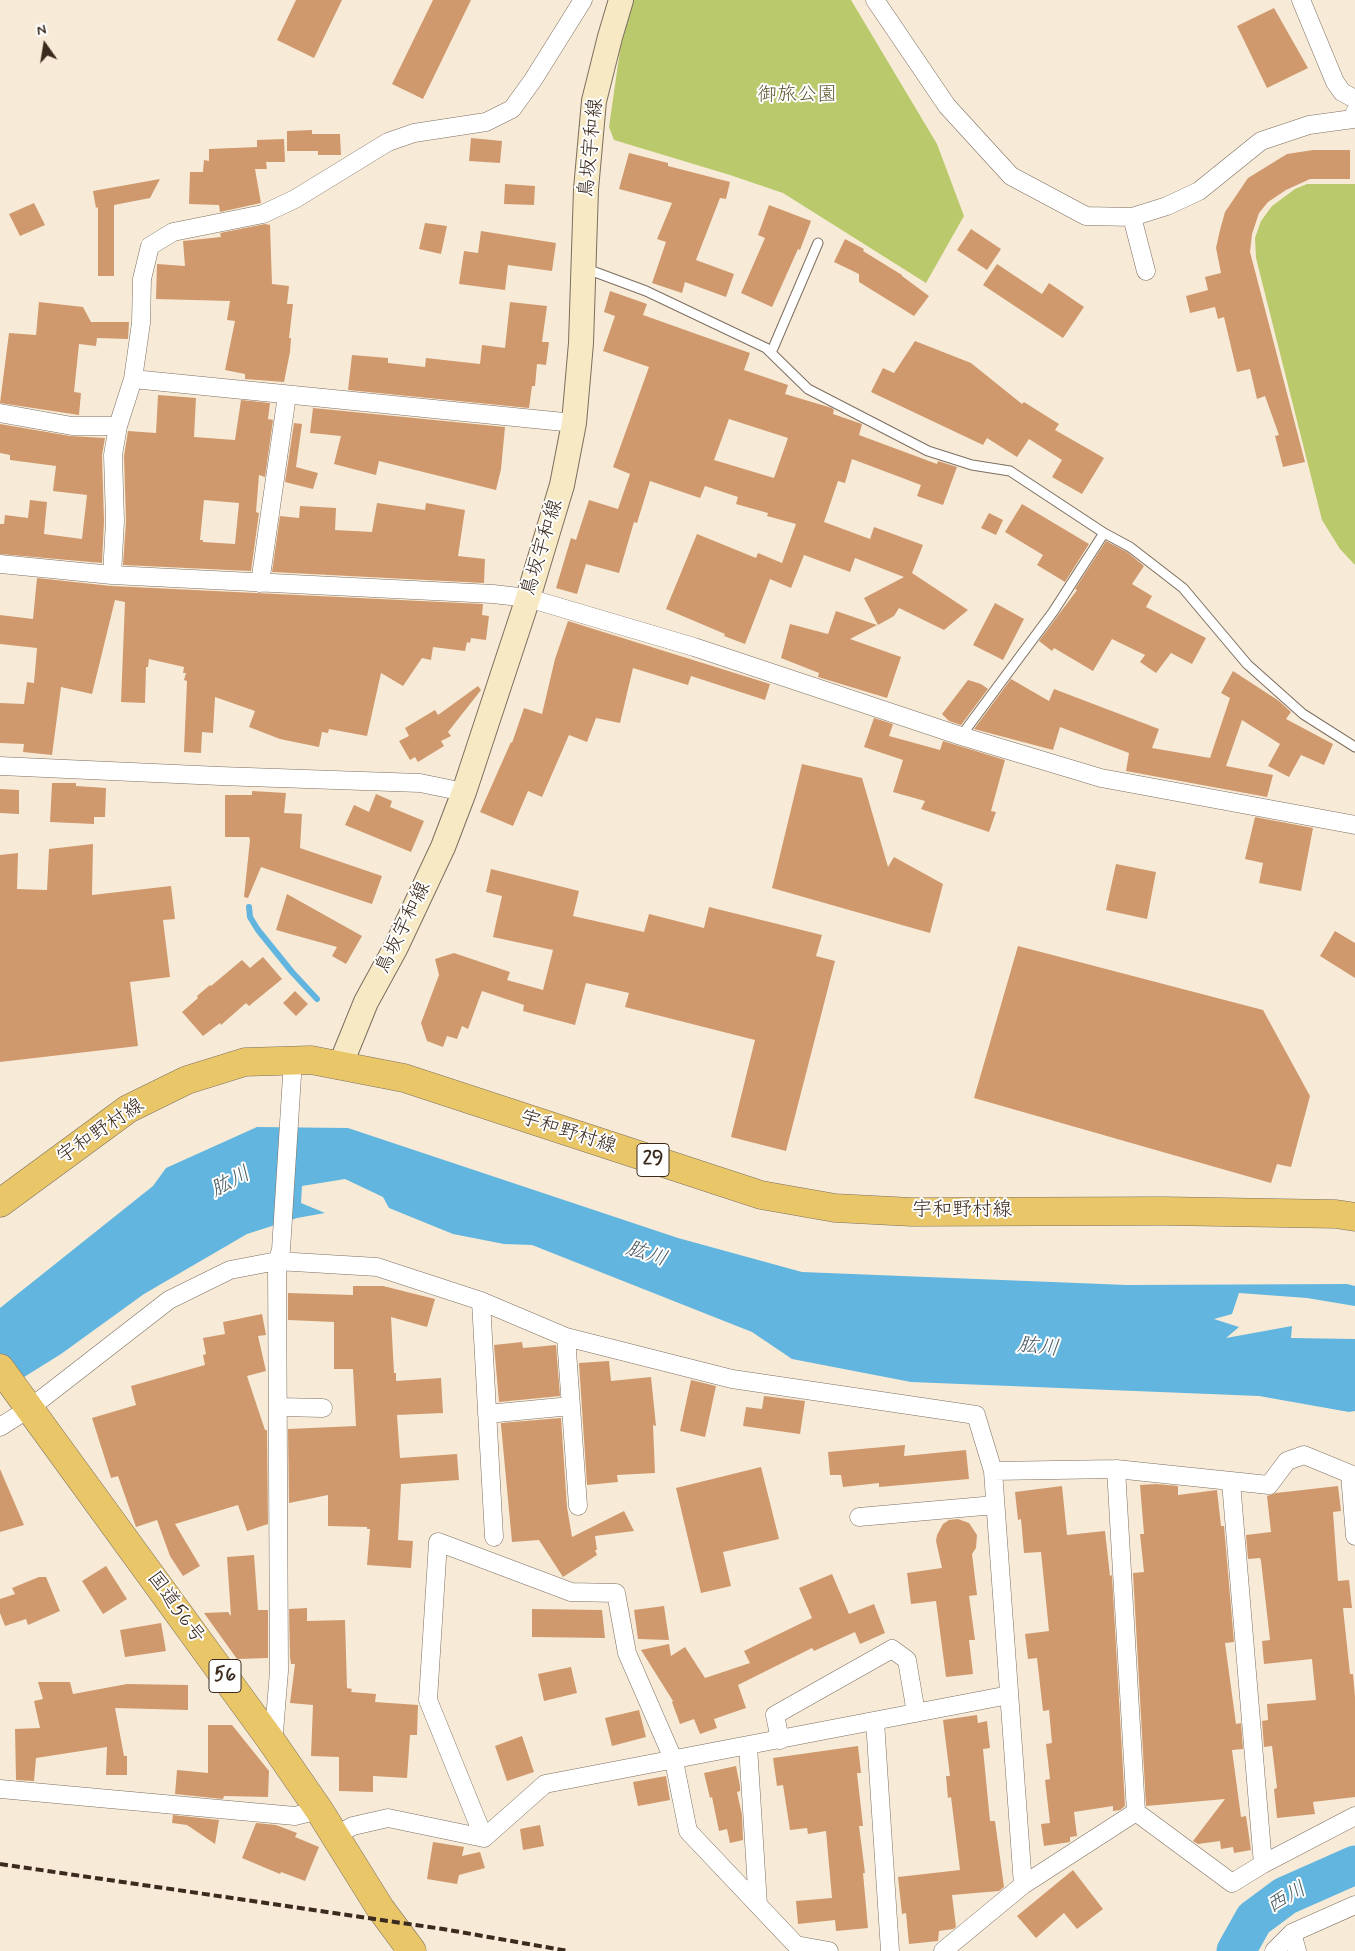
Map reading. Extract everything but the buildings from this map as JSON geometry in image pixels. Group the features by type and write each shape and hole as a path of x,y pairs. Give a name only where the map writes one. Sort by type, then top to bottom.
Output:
{"main road":[{"name":"鳥坂宇和線","path":"340,1066 366,1002 396,947 443,847 464,792 528,598 562,485 574,423 581,343 586,189 594,102 610,37 622,0"},
{"name":"宇和野村線","path":"0,1203 128,1109 187,1080 245,1062 311,1060 404,1078 761,1195 836,1208 912,1212 1163,1211 1327,1214 1355,1217"},
{"name":"国道56号","path":"0,1368 273,1744 319,1810 380,1908 412,1951"}],"street":[{"path":"112,575 115,521 113,455 118,426 133,379 141,323 142,279 150,246 172,232 263,214 295,199 388,142 414,132 486,122 512,109 533,80 584,0"},
{"path":"875,0 947,106 1011,176 1086,216 1132,217 1168,206 1199,191 1261,141 1309,125 1353,119 1355,112"},
{"path":"1301,0 1335,82 1342,92 1355,99"},
{"path":"1132,217 1146,271"},
{"path":"133,379 574,423"},
{"path":"260,583 287,394"},
{"path":"0,413 72,426 118,426"},
{"path":"0,564 112,575 493,594 528,598 694,646 961,736 1101,778 1355,825"},
{"path":"0,766 220,776 420,782 464,792"},
{"path":"273,1744 279,1671 279,1256 293,1060"},
{"path":"0,1427 24,1400 169,1300 230,1270 279,1256 377,1267 481,1301 566,1337 732,1379 976,1415 993,1472 1023,1885"},
{"path":"481,1301 494,1536"},
{"path":"566,1337 578,1506"},
{"path":"487,1414 571,1406"},
{"path":"279,1407 323,1408"},
{"path":"993,1472 1116,1469 1231,1482 1269,1484 1287,1461 1304,1455 1352,1475 1355,1536"},
{"path":"1116,1469 1136,1812"},
{"path":"1231,1482 1264,1864"},
{"path":"859,1517 995,1504"},
{"path":"484,1838 428,1700 438,1542 571,1592 616,1593 627,1653 674,1761 688,1831 796,1945 829,1951"},
{"path":"780,1740 775,1715 892,1649 907,1660 916,1713"},
{"path":"484,1838 545,1784 674,1761 1008,1695"},
{"path":"875,1721 890,1951"},
{"path":"748,1746 758,1905"},
{"path":"0,1788 295,1816 319,1810"},
{"path":"1136,1812 1232,1883 1355,1816"},
{"path":"943,1951 1023,1885 1136,1812"},
{"path":"334,1836 353,1826 388,1818 484,1838"},
{"path":"1274,1951 1292,1933 1355,1905"},
{"path":"1292,1933 1297,1951"}],"lane":[{"path":"771,353 818,243"},
{"path":"584,268 646,291 766,348 808,388 928,451 972,465 1010,471 1104,533 1130,547 1183,588 1247,664 1303,714 1355,747"},
{"path":"961,736 1053,612 1104,533"}],"green space":[{"name":"御旅公園","path":"632,0 851,0 937,144 964,216 926,283 783,193 614,140 609,127 620,50"},
{"path":"1307,184 1355,184 1355,565 1340,549 1322,520 1256,258 1255,238 1261,221 1272,206 1295,189"}],"water":[{"name":"肱川","path":"257,1127 348,1128 678,1238 802,1272 1127,1285 1347,1284 1355,1286 1355,1306 1307,1298 1239,1293 1232,1314 1214,1319 1239,1327 1226,1338 1292,1326 1291,1338 1355,1339 1355,1411 1349,1412 1259,1396 911,1382 792,1359 752,1332 532,1245 504,1244 453,1234 389,1208 383,1197 345,1179 302,1186 301,1203 325,1213 297,1218 247,1234 144,1294 61,1354 0,1392 0,1308 153,1186 166,1168"}],"waterway":[{"path":"249,907 250,917 258,930 317,999"},
{"name":"西川","path":"1236,1951 1254,1919 1285,1896 1355,1865"}],"railway":[{"path":"0,1864 443,1929 568,1951"}]}
